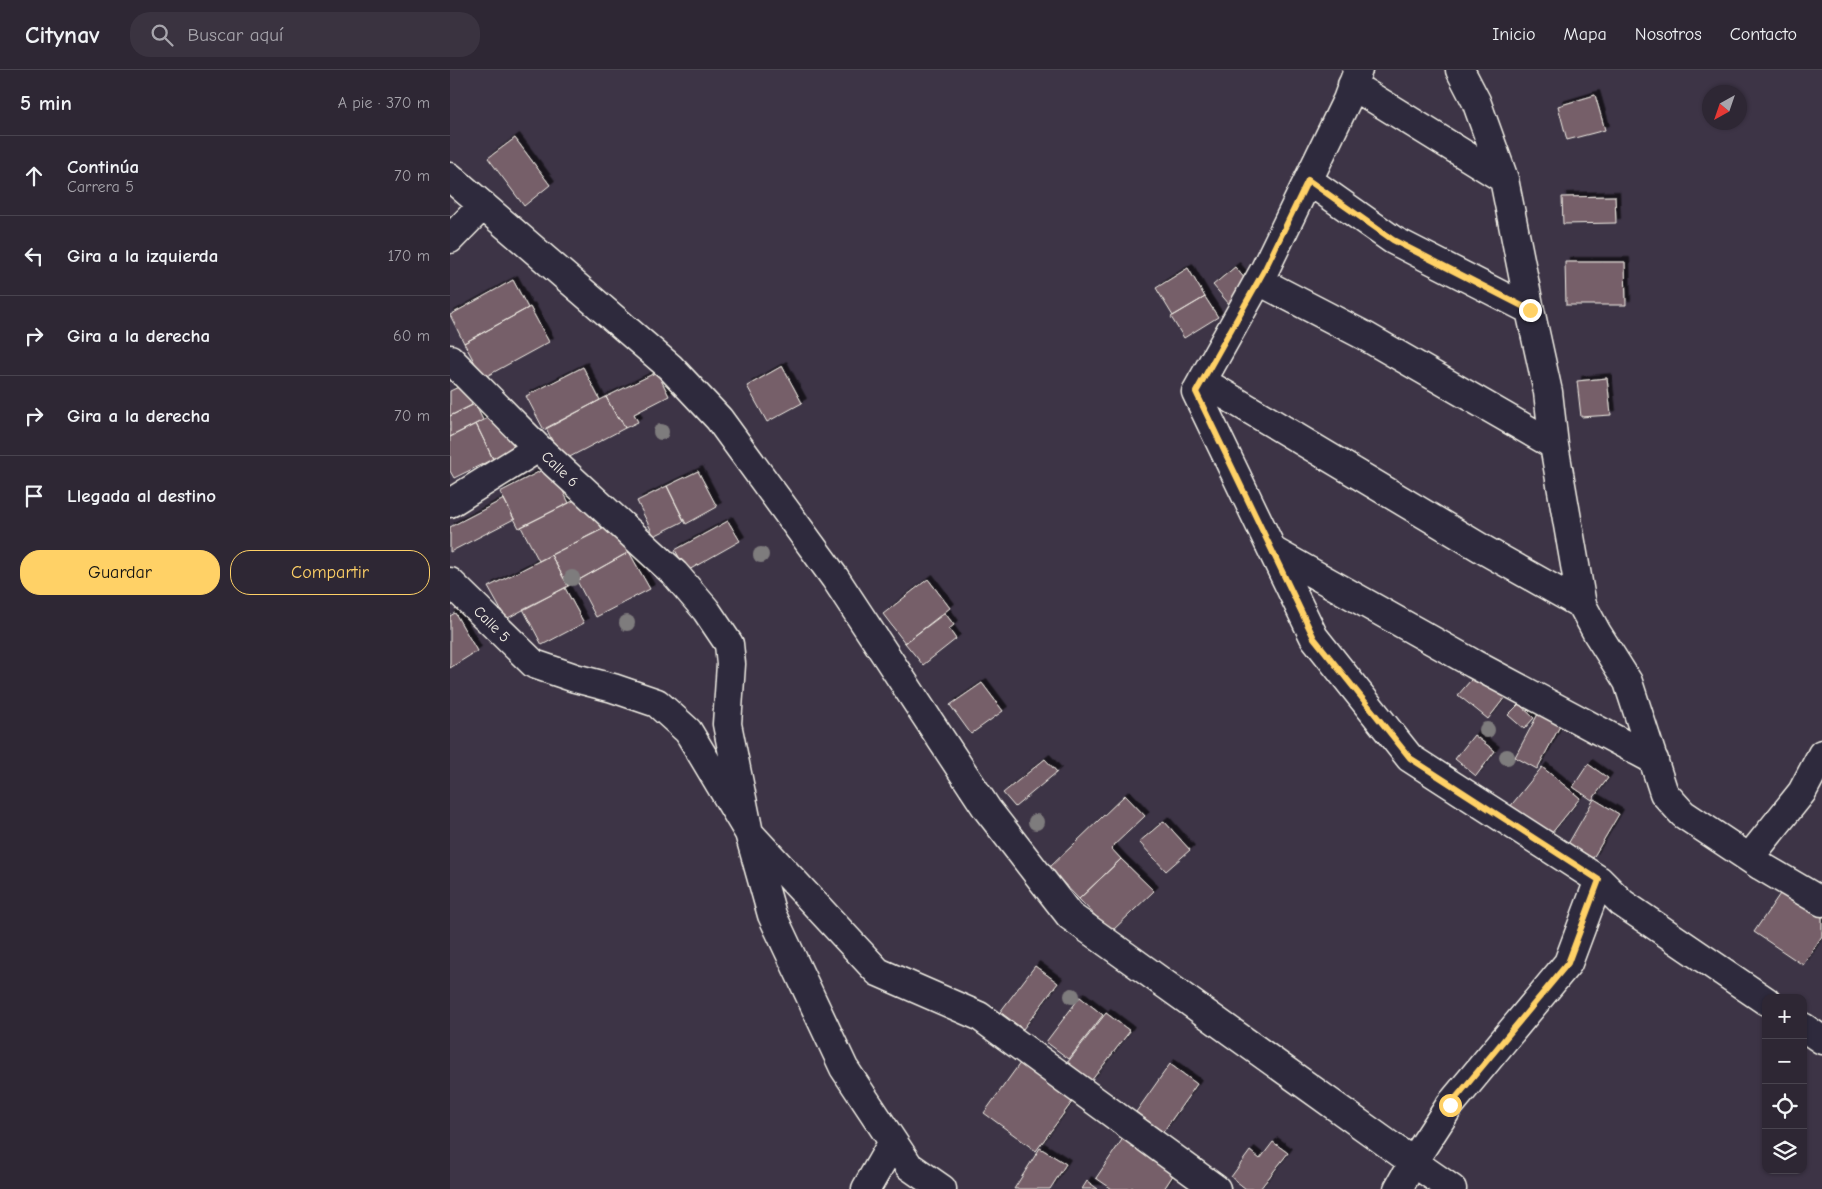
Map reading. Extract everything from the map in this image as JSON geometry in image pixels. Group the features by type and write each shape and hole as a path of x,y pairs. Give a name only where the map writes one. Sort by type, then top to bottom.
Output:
{"street":[{"path":"1460,70 1476,101 1504,179 1548,392 1554,445 1582,605 1596,633 1628,682 1664,792 1683,814 1749,858 1822,902"},
{"path":"1504,179 1355,78 1308,180 1258,281 1196,392 1314,638 1410,758 1599,880 1622,903 1762,998"},
{"path":"450,177 670,367 719,419 835,578 987,809 1070,916 1452,1189"},
{"path":"1308,180 1393,240 1530,310"},
{"path":"450,239 483,205"},
{"path":"1258,281 1365,336 1554,445"},
{"name":"Calle 6","path":"450,359 538,448 675,574 706,610 728,644 731,664 727,724 749,833"},
{"path":"1202,381 1470,541 1582,605"},
{"path":"450,502 538,448"},
{"path":"1273,551 1654,760"},
{"name":"Calle 5","path":"450,582 513,646 534,664 657,703 688,731 749,833"},
{"path":"1749,858 1802,792 1821,759"},
{"path":"749,833 772,915 844,1068 909,1166 942,1189"},
{"path":"749,833 878,972 979,1016 1216,1189"},
{"path":"1398,1189 1450,1105 1568,963 1599,880"},
{"path":"1807,1030 1822,1040"},
{"path":"866,1189 893,1142"}],"building":[{"path":"1595,95 1605,130 1567,140 1558,106"},
{"path":"515,138 550,185 524,206 488,158"},
{"path":"1615,196 1616,223 1563,224 1562,197"},
{"path":"1565,262 1625,262 1626,305 1566,305"},
{"path":"1235,267 1251,286 1229,304 1213,285"},
{"path":"1188,268 1205,297 1173,316 1156,288"},
{"path":"513,280 528,308 464,343 450,315"},
{"path":"1205,297 1218,317 1184,338 1171,317"},
{"path":"530,307 549,342 483,378 464,343"},
{"path":"782,366 802,403 767,422 747,386"},
{"path":"583,367 600,400 544,430 526,396"},
{"path":"657,372 669,396 634,414 638,422 625,428 606,397"},
{"path":"1607,378 1611,415 1581,417 1577,381"},
{"path":"463,385 472,405 450,416 450,391"},
{"path":"606,397 625,428 562,461 546,428"},
{"path":"475,404 483,420 450,437 450,416"},
{"path":"500,412 518,446 493,459 476,424"},
{"path":"476,424 493,459 454,478 450,471 450,437"},
{"path":"550,466 569,503 519,528 500,492"},
{"path":"698,471 717,507 686,524 667,486"},
{"path":"667,486 684,521 654,536 637,501"},
{"path":"585,495 602,529 539,561 521,527"},
{"path":"504,499 514,519 450,552 450,527"},
{"path":"728,521 740,541 687,571 675,550"},
{"path":"613,524 629,552 568,586 551,555"},
{"path":"629,552 650,589 596,617 577,581"},
{"path":"551,555 568,586 506,619 488,587"},
{"path":"928,579 950,608 905,643 883,614"},
{"path":"565,588 584,623 542,645 523,609"},
{"path":"455,613 477,651 450,668 450,616"},
{"path":"945,613 954,625 949,629 956,639 923,665 905,643"},
{"path":"1477,673 1505,697 1488,719 1458,695"},
{"path":"982,683 1003,711 971,734 950,705"},
{"path":"1519,704 1534,718 1524,729 1508,715"},
{"path":"1538,714 1560,726 1537,769 1515,757"},
{"path":"1474,735 1495,751 1476,776 1455,759"},
{"path":"1045,759 1057,772 1015,807 1003,793"},
{"path":"1588,764 1608,778 1592,800 1573,787"},
{"path":"1542,767 1580,798 1547,839 1509,808"},
{"path":"1125,795 1145,816 1111,848 1121,859 1079,899 1049,868"},
{"path":"1594,799 1619,814 1593,858 1568,844"},
{"path":"1164,821 1190,850 1166,871 1139,842"},
{"path":"1121,859 1154,891 1111,932 1079,899"},
{"path":"1786,885 1822,909 1822,936 1803,965 1754,932"},
{"path":"1035,966 1058,983 1023,1029 1000,1012"},
{"path":"1080,997 1103,1015 1069,1059 1046,1042"},
{"path":"1106,1013 1130,1031 1091,1081 1067,1063"},
{"path":"1023,1059 1075,1098 1036,1151 984,1113"},
{"path":"1170,1064 1197,1084 1163,1132 1136,1112"},
{"path":"1128,1131 1179,1166 1164,1189 1134,1189 1132,1187 1131,1189 1112,1189 1096,1178"},
{"path":"1273,1142 1288,1153 1260,1189 1246,1189 1231,1177 1250,1151 1260,1159"},
{"path":"1040,1148 1066,1164 1050,1189 1014,1189"},
{"path":"1087,1181 1098,1189 1082,1189"}],"route":[{"path":"1450,1105 1568,963 1599,880 1410,758 1314,638 1196,392 1265,269 1308,180 1393,240 1530,310"}]}
